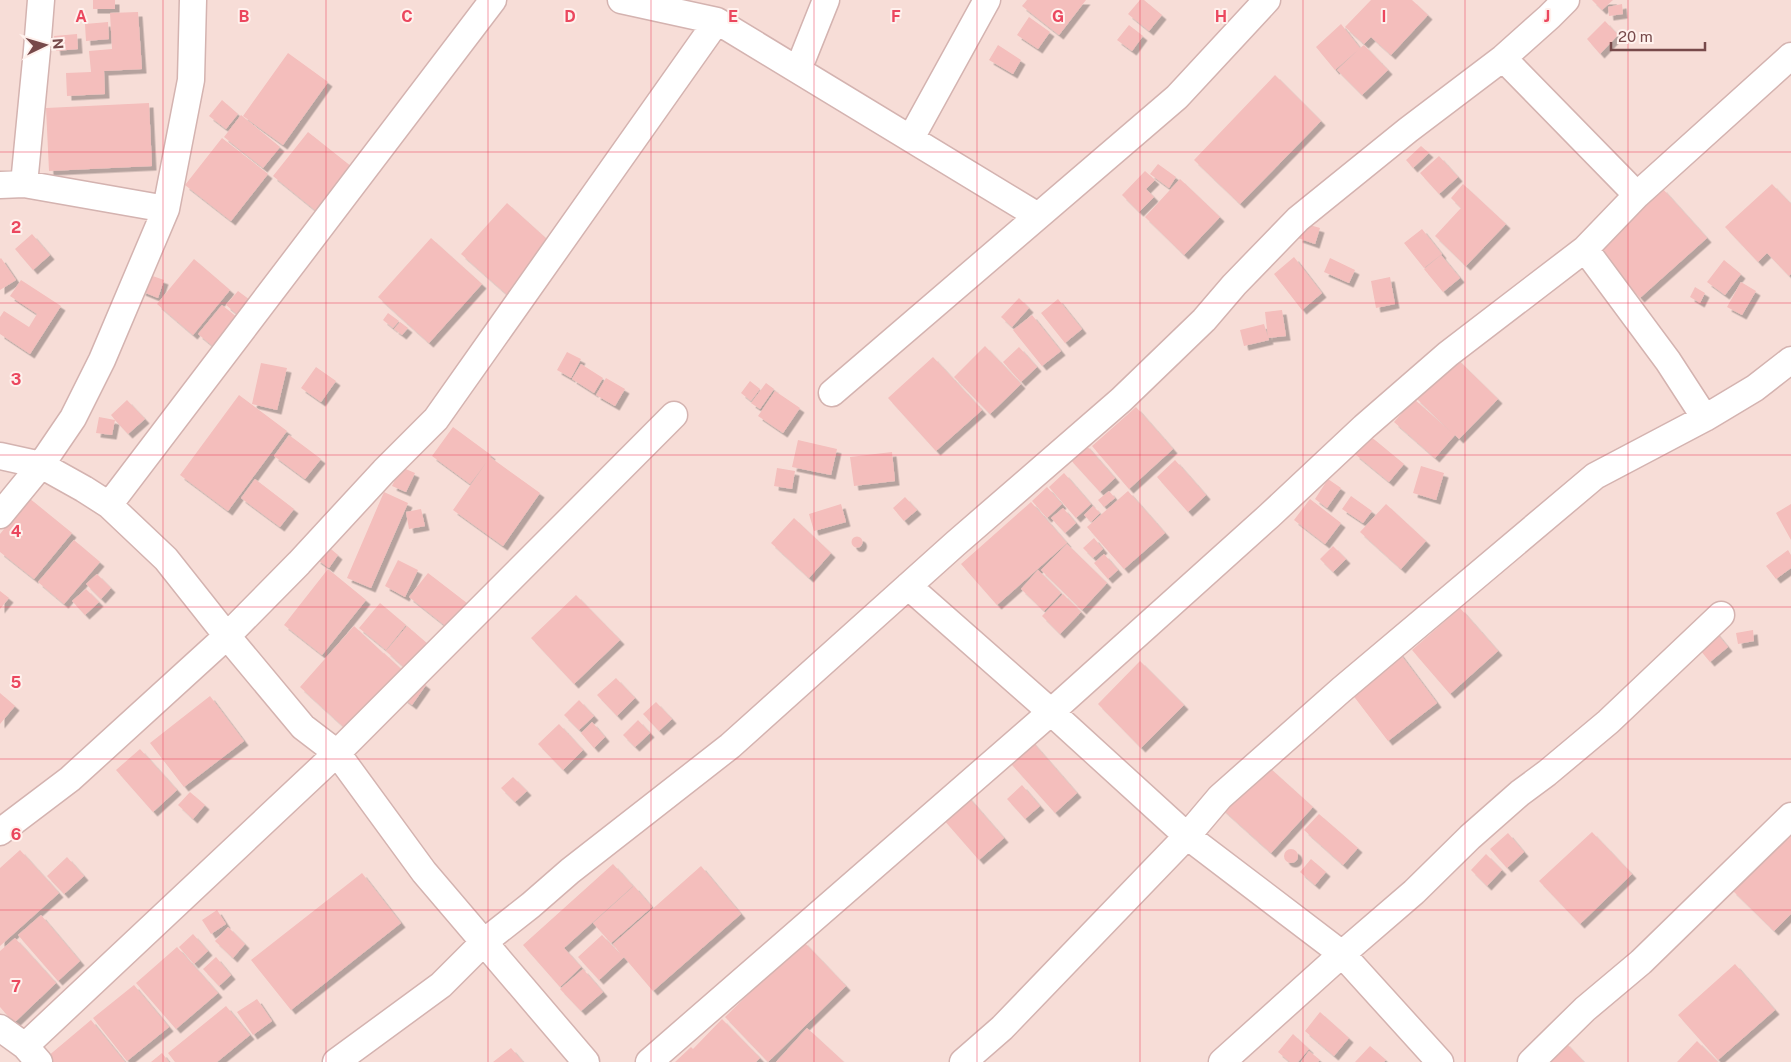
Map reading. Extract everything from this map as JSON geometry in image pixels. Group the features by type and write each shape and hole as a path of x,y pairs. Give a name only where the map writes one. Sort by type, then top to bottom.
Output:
{"street":[{"path":"41,0 38,50 12,185 166,209"},
{"path":"0,515 41,465 73,418 98,368 166,209 191,80 193,0"},
{"path":"109,505 493,0"},
{"path":"621,0 717,21 1038,216"},
{"path":"798,70 826,0"},
{"path":"911,138 987,0"},
{"path":"832,393 1177,97 1267,0"},
{"path":"336,1062 441,985 484,942 570,871 730,746 908,586 1121,400 1204,320 1234,285 1298,219 1408,130 1503,58 1566,0"},
{"path":"0,832 70,779 227,636 299,563 384,471 436,420 717,21"},
{"path":"648,1062 1051,712 1270,516 1364,427 1448,354 1585,249 1637,195 1791,56"},
{"path":"1503,58 1637,195"},
{"path":"1585,249 1668,361 1705,418"},
{"path":"963,1062 1002,1028 1187,836 1220,797 1341,690 1595,476 1705,418 1755,388 1791,360"},
{"path":"0,1028 32,1054 337,754 674,415"},
{"path":"0,456 41,465 84,489 109,505 166,559 303,727 337,754 424,872 586,1062"},
{"path":"908,586 1051,712 1187,836 1342,954 1440,1062"},
{"path":"1222,1062 1414,892 1470,837 1520,793 1608,722 1721,615"},
{"path":"1531,1062 1585,1009 1641,962 1791,816"}],"shaded area":[{"path":"0,0 1791,0 1791,1062 0,1062"}],"building":[{"path":"93,0 115,0 115,9 93,9"},
{"path":"1027,0 1086,0 1059,35 1022,6"},
{"path":"1140,0 1144,0 1162,15 1149,31 1128,14"},
{"path":"1371,0 1412,0 1428,15 1391,55 1371,37 1364,44 1345,27"},
{"path":"1592,0 1613,0 1602,10"},
{"path":"1622,4 1623,14 1609,16 1608,7"},
{"path":"138,12 142,69 104,71 105,94 67,96 66,73 91,72 89,51 112,49 110,13"},
{"path":"1029,17 1050,32 1038,49 1017,35"},
{"path":"1605,21 1618,35 1600,54 1587,39"},
{"path":"108,22 109,39 86,41 85,24"},
{"path":"1341,24 1360,48 1364,45 1388,70 1362,95 1337,70 1358,50 1335,70 1316,47"},
{"path":"1129,25 1143,36 1132,51 1117,40"},
{"path":"77,34 78,49 56,51 54,36"},
{"path":"998,45 1021,60 1013,74 989,60"},
{"path":"288,53 328,82 283,145 243,116"},
{"path":"1275,75 1321,121 1240,204 1194,160"},
{"path":"222,100 238,114 226,129 209,116"},
{"path":"149,103 152,166 49,171 46,108"},
{"path":"241,115 280,147 263,168 224,137"},
{"path":"308,132 357,171 321,215 273,176"},
{"path":"222,138 268,174 231,221 185,185"},
{"path":"1421,146 1429,153 1413,168 1406,160"},
{"path":"1439,156 1458,177 1439,194 1420,173"},
{"path":"1158,164 1176,177 1169,188 1150,174"},
{"path":"1145,171 1155,180 1146,189 1154,197 1139,212 1122,195"},
{"path":"1180,179 1220,217 1184,255 1145,217"},
{"path":"1463,184 1506,224 1466,266 1435,236 1461,208 1451,198"},
{"path":"1772,184 1791,204 1791,274 1789,276 1767,253 1758,262 1725,227"},
{"path":"1662,188 1707,238 1640,298 1596,248"},
{"path":"507,203 558,249 513,300 461,254"},
{"path":"1303,223 1320,228 1315,244 1298,238"},
{"path":"1422,229 1442,254 1424,268 1404,243"},
{"path":"32,234 50,255 33,270 15,249"},
{"path":"431,238 482,284 429,343 378,297"},
{"path":"1441,255 1460,278 1443,292 1424,269"},
{"path":"1294,257 1322,293 1302,310 1274,274"},
{"path":"1330,258 1355,270 1349,283 1324,272"},
{"path":"0,259 16,280 0,290"},
{"path":"194,259 230,290 193,335 157,304"},
{"path":"1724,260 1741,274 1725,295 1707,282"},
{"path":"147,274 164,280 158,298 141,291"},
{"path":"1390,277 1395,304 1376,308 1371,281"},
{"path":"21,280 61,306 30,354 0,334 0,317 4,311 29,327 37,314 10,296"},
{"path":"1741,282 1756,291 1742,315 1727,307"},
{"path":"1695,287 1705,293 1700,303 1690,297"},
{"path":"238,291 250,300 238,315 226,305"},
{"path":"1019,298 1029,308 1012,327 1001,317"},
{"path":"1058,299 1082,329 1065,343 1041,313"},
{"path":"222,305 239,319 215,348 198,334"},
{"path":"1282,310 1286,336 1268,338 1265,312"},
{"path":"388,313 399,321 393,328 383,320"},
{"path":"1032,315 1061,351 1042,366 1013,330"},
{"path":"400,322 408,328 402,335 394,329"},
{"path":"1264,324 1269,340 1244,346 1240,330"},
{"path":"985,346 1021,384 990,414 954,377"},
{"path":"1019,347 1037,367 1021,382 1003,362"},
{"path":"567,352 581,359 571,378 557,370"},
{"path":"933,357 982,410 936,451 888,398"},
{"path":"1455,357 1498,399 1459,439 1455,435 1435,458 1394,422 1414,399 1451,432 1416,398"},
{"path":"261,363 287,368 277,410 252,404"},
{"path":"581,364 603,378 594,393 572,379"},
{"path":"316,367 336,381 321,402 301,388"},
{"path":"606,378 625,389 615,406 596,395"},
{"path":"750,381 760,389 751,401 741,393"},
{"path":"766,383 774,389 760,409 751,403"},
{"path":"775,391 800,408 783,433 758,416"},
{"path":"239,395 287,431 228,511 180,475"},
{"path":"127,400 145,419 128,434 111,415"},
{"path":"1136,407 1173,449 1129,489 1092,446"},
{"path":"99,417 115,420 112,435 96,433"},
{"path":"453,427 491,455 490,457 540,493 503,546 453,510 486,463 470,484 432,456"},
{"path":"289,435 321,459 305,479 274,456"},
{"path":"1370,436 1404,464 1389,482 1355,454"},
{"path":"798,440 837,449 831,475 792,467"},
{"path":"1085,444 1115,478 1100,492 1069,458"},
{"path":"892,452 895,481 854,486 850,457"},
{"path":"1175,460 1206,495 1188,512 1157,477"},
{"path":"1421,466 1444,473 1436,500 1413,493"},
{"path":"401,467 415,473 406,492 392,486"},
{"path":"777,468 795,471 792,489 774,486"},
{"path":"1064,473 1091,504 1076,518 1049,487"},
{"path":"255,479 294,509 280,527 241,498"},
{"path":"1328,479 1341,488 1327,508 1315,499"},
{"path":"1047,487 1062,504 1047,518 1032,501"},
{"path":"1109,491 1115,498 1104,507 1098,500"},
{"path":"1128,491 1165,533 1124,569 1087,527"},
{"path":"384,492 408,503 371,588 347,578"},
{"path":"1351,496 1372,511 1363,523 1342,509"},
{"path":"905,497 917,510 904,521 893,508"},
{"path":"29,498 72,533 34,579 0,552 0,534"},
{"path":"1310,499 1341,523 1325,544 1294,520"},
{"path":"1031,502 1067,543 997,605 961,564"},
{"path":"841,504 846,522 814,531 809,514"},
{"path":"1386,504 1426,541 1401,569 1360,532"},
{"path":"1791,504 1791,540 1776,513"},
{"path":"1093,506 1100,513 1091,522 1084,515"},
{"path":"1063,508 1076,523 1065,533 1051,518"},
{"path":"421,509 425,526 409,529 406,512"},
{"path":"794,518 831,553 809,578 771,543"},
{"path":"855,537 859,537 862,542 861,546 855,547 852,544 852,540"},
{"path":"1094,538 1103,549 1093,558 1083,548"},
{"path":"74,540 100,562 64,604 38,582"},
{"path":"1067,544 1107,583 1082,610 1041,570"},
{"path":"326,545 338,555 329,568 316,559"},
{"path":"1333,546 1346,559 1333,572 1320,559"},
{"path":"1788,550 1791,555 1791,568 1776,579 1766,566"},
{"path":"1104,554 1118,570 1108,579 1094,563"},
{"path":"398,560 418,570 405,597 385,586"},
{"path":"328,569 366,600 322,655 284,625"},
{"path":"1038,570 1061,593 1044,611 1021,589"},
{"path":"428,573 472,607 453,632 409,597"},
{"path":"97,574 111,588 101,599 86,584"},
{"path":"86,589 99,602 85,615 72,601"},
{"path":"0,591 9,598 0,609"},
{"path":"1063,594 1081,612 1060,634 1042,616"},
{"path":"576,595 620,640 574,684 531,638"},
{"path":"380,603 406,625 386,650 359,628"},
{"path":"1460,608 1498,651 1450,694 1412,650"},
{"path":"354,626 382,654 384,653 401,669 347,730 300,687"},
{"path":"407,626 429,645 407,670 386,651"},
{"path":"1714,630 1728,647 1710,662 1696,645"},
{"path":"1753,630 1754,641 1738,644 1736,633"},
{"path":"1398,651 1437,703 1388,741 1349,690"},
{"path":"1140,661 1184,705 1141,748 1098,704"},
{"path":"417,678 426,685 412,705 403,698"},
{"path":"616,678 635,698 617,716 597,695"},
{"path":"0,693 15,706 0,724"},
{"path":"210,696 244,741 184,787 150,743"},
{"path":"579,700 594,716 579,730 564,715"},
{"path":"656,702 672,719 659,731 643,714"},
{"path":"638,720 650,733 635,747 623,735"},
{"path":"592,722 605,737 594,748 581,733"},
{"path":"559,724 583,750 563,770 538,744"},
{"path":"1028,737 1077,793 1055,813 1005,757"},
{"path":"140,749 177,790 153,812 116,770"},
{"path":"1262,761 1313,807 1271,853 1220,807"},
{"path":"513,777 527,791 515,802 501,788"},
{"path":"1022,785 1040,806 1025,819 1007,799"},
{"path":"962,790 1004,838 979,860 937,812"},
{"path":"190,792 205,805 193,819 178,805"},
{"path":"1319,814 1358,848 1343,865 1304,830"},
{"path":"1791,831 1791,914 1774,931 1732,890"},
{"path":"1592,832 1632,874 1580,924 1539,881"},
{"path":"1508,833 1524,852 1507,868 1490,849"},
{"path":"1291,849 1296,851 1298,856 1296,861 1291,863 1286,861 1284,856 1286,851"},
{"path":"20,850 59,893 0,946 0,868"},
{"path":"1486,854 1502,870 1487,886 1471,870"},
{"path":"67,857 84,876 64,894 47,876"},
{"path":"1311,859 1326,872 1315,885 1300,872"},
{"path":"613,864 633,886 564,948 581,967 560,987 523,945"},
{"path":"701,866 741,914 653,991 624,957 599,980 578,957 602,935 621,955 613,944"},
{"path":"362,873 401,923 291,1010 251,960"},
{"path":"634,886 652,907 611,943 593,923"},
{"path":"217,910 226,924 211,934 202,920"},
{"path":"41,915 80,961 58,981 18,935"},
{"path":"228,927 245,944 233,958 215,941"},
{"path":"193,934 208,951 194,964 179,947"},
{"path":"15,938 56,983 14,1023 0,1007 0,951"},
{"path":"803,941 846,986 768,1062 725,1017"},
{"path":"177,947 218,993 176,1029 136,983"},
{"path":"216,957 231,975 219,986 203,969"},
{"path":"1735,964 1775,1010 1718,1060 1678,1015"},
{"path":"583,969 603,992 581,1011 560,989"},
{"path":"134,985 169,1027 127,1061 93,1018"},
{"path":"257,999 272,1021 253,1035 237,1012"},
{"path":"226,1006 250,1035 217,1062 175,1062 168,1053"},
{"path":"1320,1012 1349,1038 1334,1056 1305,1031"},
{"path":"722,1019 760,1058 756,1062 675,1062 691,1047 693,1049"},
{"path":"91,1020 125,1062 51,1062 47,1057"},
{"path":"807,1028 844,1062 776,1062"},
{"path":"1293,1034 1309,1049 1298,1062 1290,1062 1278,1052"},
{"path":"1697,1041 1718,1062 1677,1062"},
{"path":"1565,1042 1584,1062 1544,1062"},
{"path":"1370,1046 1386,1060 1384,1062 1355,1062"},
{"path":"511,1048 523,1062 493,1062"},
{"path":"1309,1051 1320,1060 1318,1062 1301,1062"},
{"path":"162,1053 169,1062 151,1062"}]}
